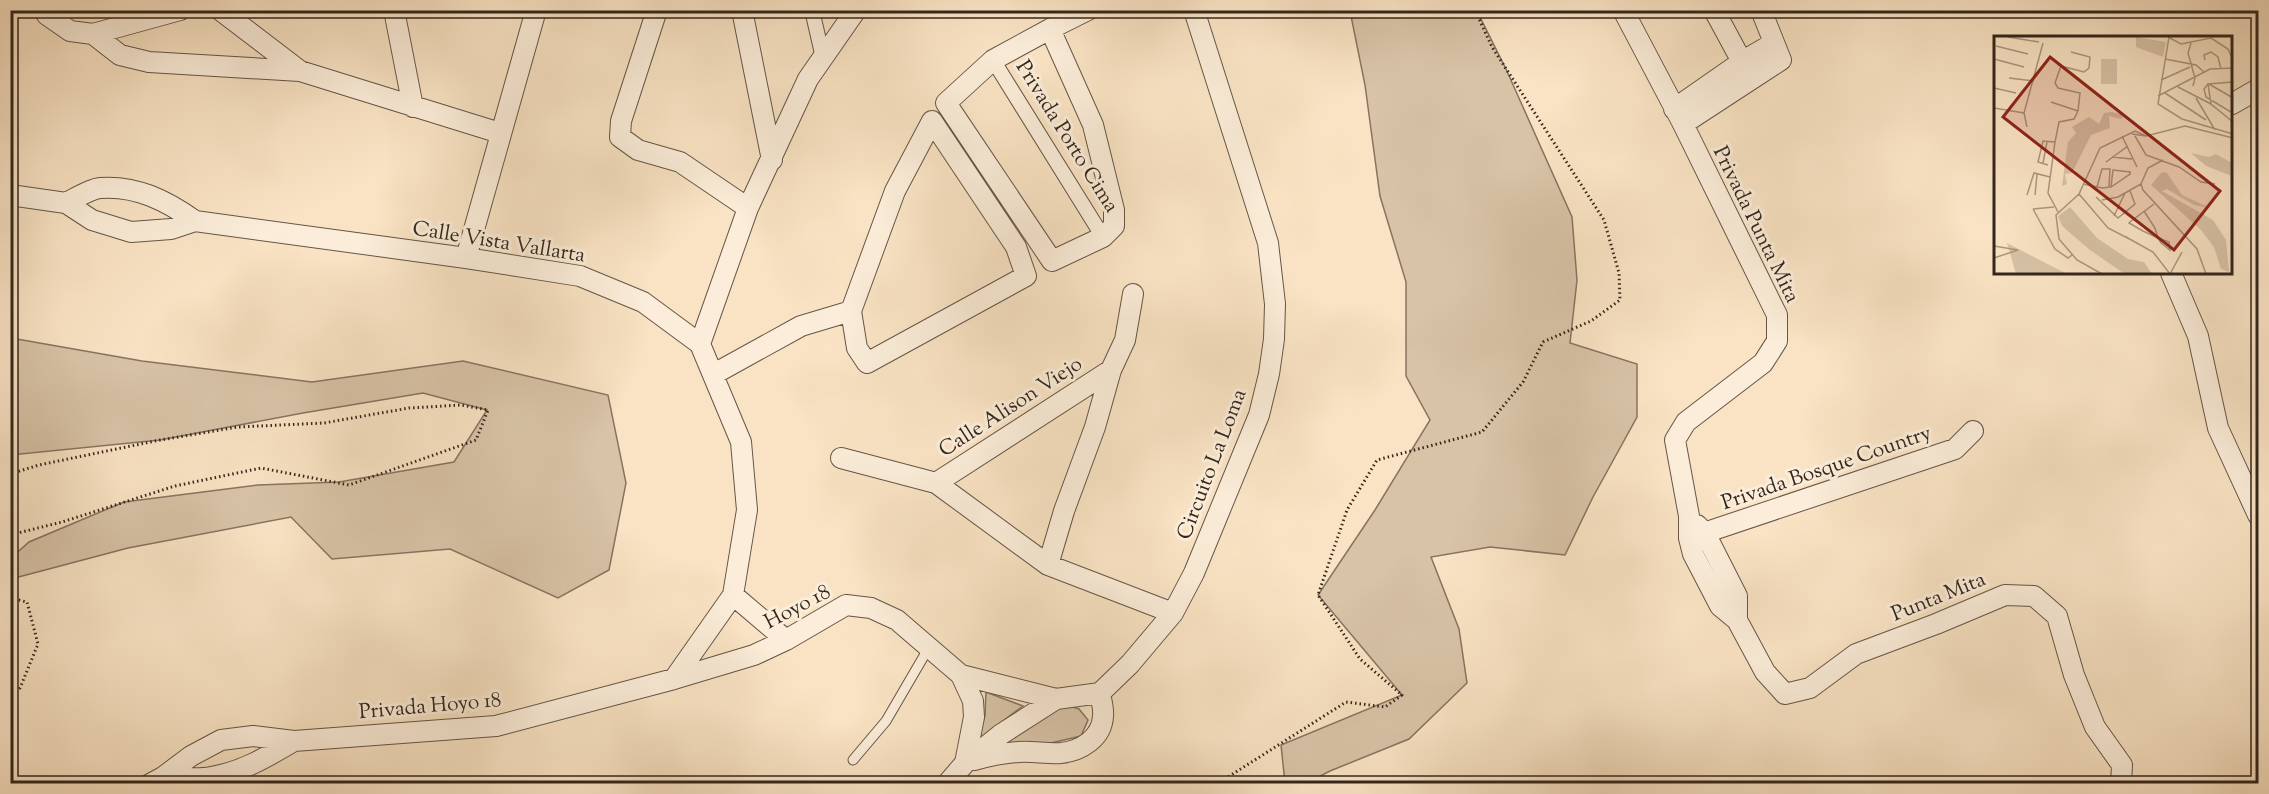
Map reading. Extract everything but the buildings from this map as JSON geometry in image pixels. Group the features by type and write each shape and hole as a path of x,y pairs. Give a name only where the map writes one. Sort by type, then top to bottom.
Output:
{"street":[{"path":"44,10 47,15 70,31 93,34 180,10"},
{"path":"220,10 300,71"},
{"path":"394,10 413,107"},
{"path":"466,258 536,10"},
{"path":"657,10 621,121 620,137 638,150 680,162 748,208"},
{"path":"742,10 772,160"},
{"path":"812,10 823,58"},
{"path":"700,344 748,208 808,78 856,10"},
{"name":"Privada Porto Cima","path":"1050,29 1094,124 1114,210 1114,226 1103,237 1052,261 946,104 993,60 1050,29 1088,10"},
{"name":"Circuito La Loma","path":"1100,693 1130,664 1173,612 1194,573 1259,415 1269,374 1274,339 1275,304 1268,243 1194,10"},
{"name":"Privada Punta Mita","path":"1623,10 1777,315 1777,341 1763,363 1686,422 1675,440 1689,516 1697,536"},
{"path":"1714,10 1751,79"},
{"path":"1761,10 1778,52"},
{"path":"93,34 120,55 150,62 300,71 500,134"},
{"path":"1678,117 1743,61 1778,52"},
{"path":"1678,117 1751,79 1778,52"},
{"name":"Privada Porto Cima","path":"993,60 1103,237"},
{"path":"2233,103 2259,89"},
{"path":"932,120 1016,247 1026,276 867,363 856,348 851,311 895,191 932,120"},
{"name":"Calle Vista Vallarta","path":"66,203 99,188 137,191 169,203 195,221"},
{"name":"Calle Vista Vallarta","path":"10,195 66,203 92,220 131,232 171,229 195,221 466,258 580,276 643,302 700,344 741,442 747,510 733,595 674,679"},
{"path":"2171,274 2198,336 2218,428 2254,491 2259,515"},
{"name":"Calle Alison Viejo","path":"1048,565 1064,511 1095,428 1110,370 1125,340 1133,294"},
{"path":"714,374 801,326 851,311"},
{"name":"Calle Alison Viejo","path":"936,483 1110,370"},
{"name":"Privada Bosque Country","path":"1697,536 1955,449 1973,431"},
{"name":"Calle Alison Viejo","path":"841,458 936,483 1048,565 1173,612"},
{"name":"Punta Mita","path":"1697,536 1737,596 1737,620 1765,672 1785,694 1810,688 1856,654 2005,595 2034,596 2057,616 2074,675 2095,727 2122,765 2121,783"},
{"path":"733,595 786,640"},
{"name":"Hoyo 18","path":"674,679 754,655 786,640 846,605 871,608 897,620 961,675 1056,699"},
{"name":"Hoyo 18","path":"961,675 973,701 972,730 965,763"},
{"name":"Privada Hoyo 18","path":"157,780 191,756 220,740 253,736 294,741 496,726 674,679"},
{"path":"947,783 965,763 1000,735 1056,699 1100,693 1104,716 1100,729 1093,740 1077,749 1062,753 1002,754 965,763"},
{"name":"Privada Hoyo 18","path":"157,780 209,778 235,772 258,762 294,741"}],"lane":[{"path":"853,760 886,721 928,649"}],"path":[{"path":"1217,783 1346,702 1385,707 1402,695 1360,658 1318,595 1347,510 1377,460 1482,432 1523,382 1543,342 1591,321 1620,300 1619,273 1604,220 1492,47 1475,10"},
{"path":"10,474 72,458 238,427 324,423 409,408 461,405 488,410 476,440 350,484 261,468 175,486 10,536"},
{"path":"10,598 27,602 38,644 20,688 10,693"}],"shaded area":[{"path":"1350,11 1477,11 1506,69 1572,217 1577,280 1570,343 1637,364 1637,417 1593,497 1565,555 1490,547 1431,557 1459,629 1467,683 1409,739 1330,771 1307,783 1285,783 1281,745 1402,695 1318,595 1375,510 1430,420 1406,376 1406,282 1380,196 1365,85"},
{"path":"11,338 142,361 312,382 463,361 608,395 626,483 609,570 558,598 450,549 332,559 291,517 128,548 11,579 11,558 29,542 124,502 258,485 339,482 454,462 487,410 423,393 160,440 11,455"},
{"path":"986,692 1023,706 975,742 985,716"},
{"path":"1070,706 1079,709 1088,720 1081,736 1051,743 994,747 1061,707"}]}
